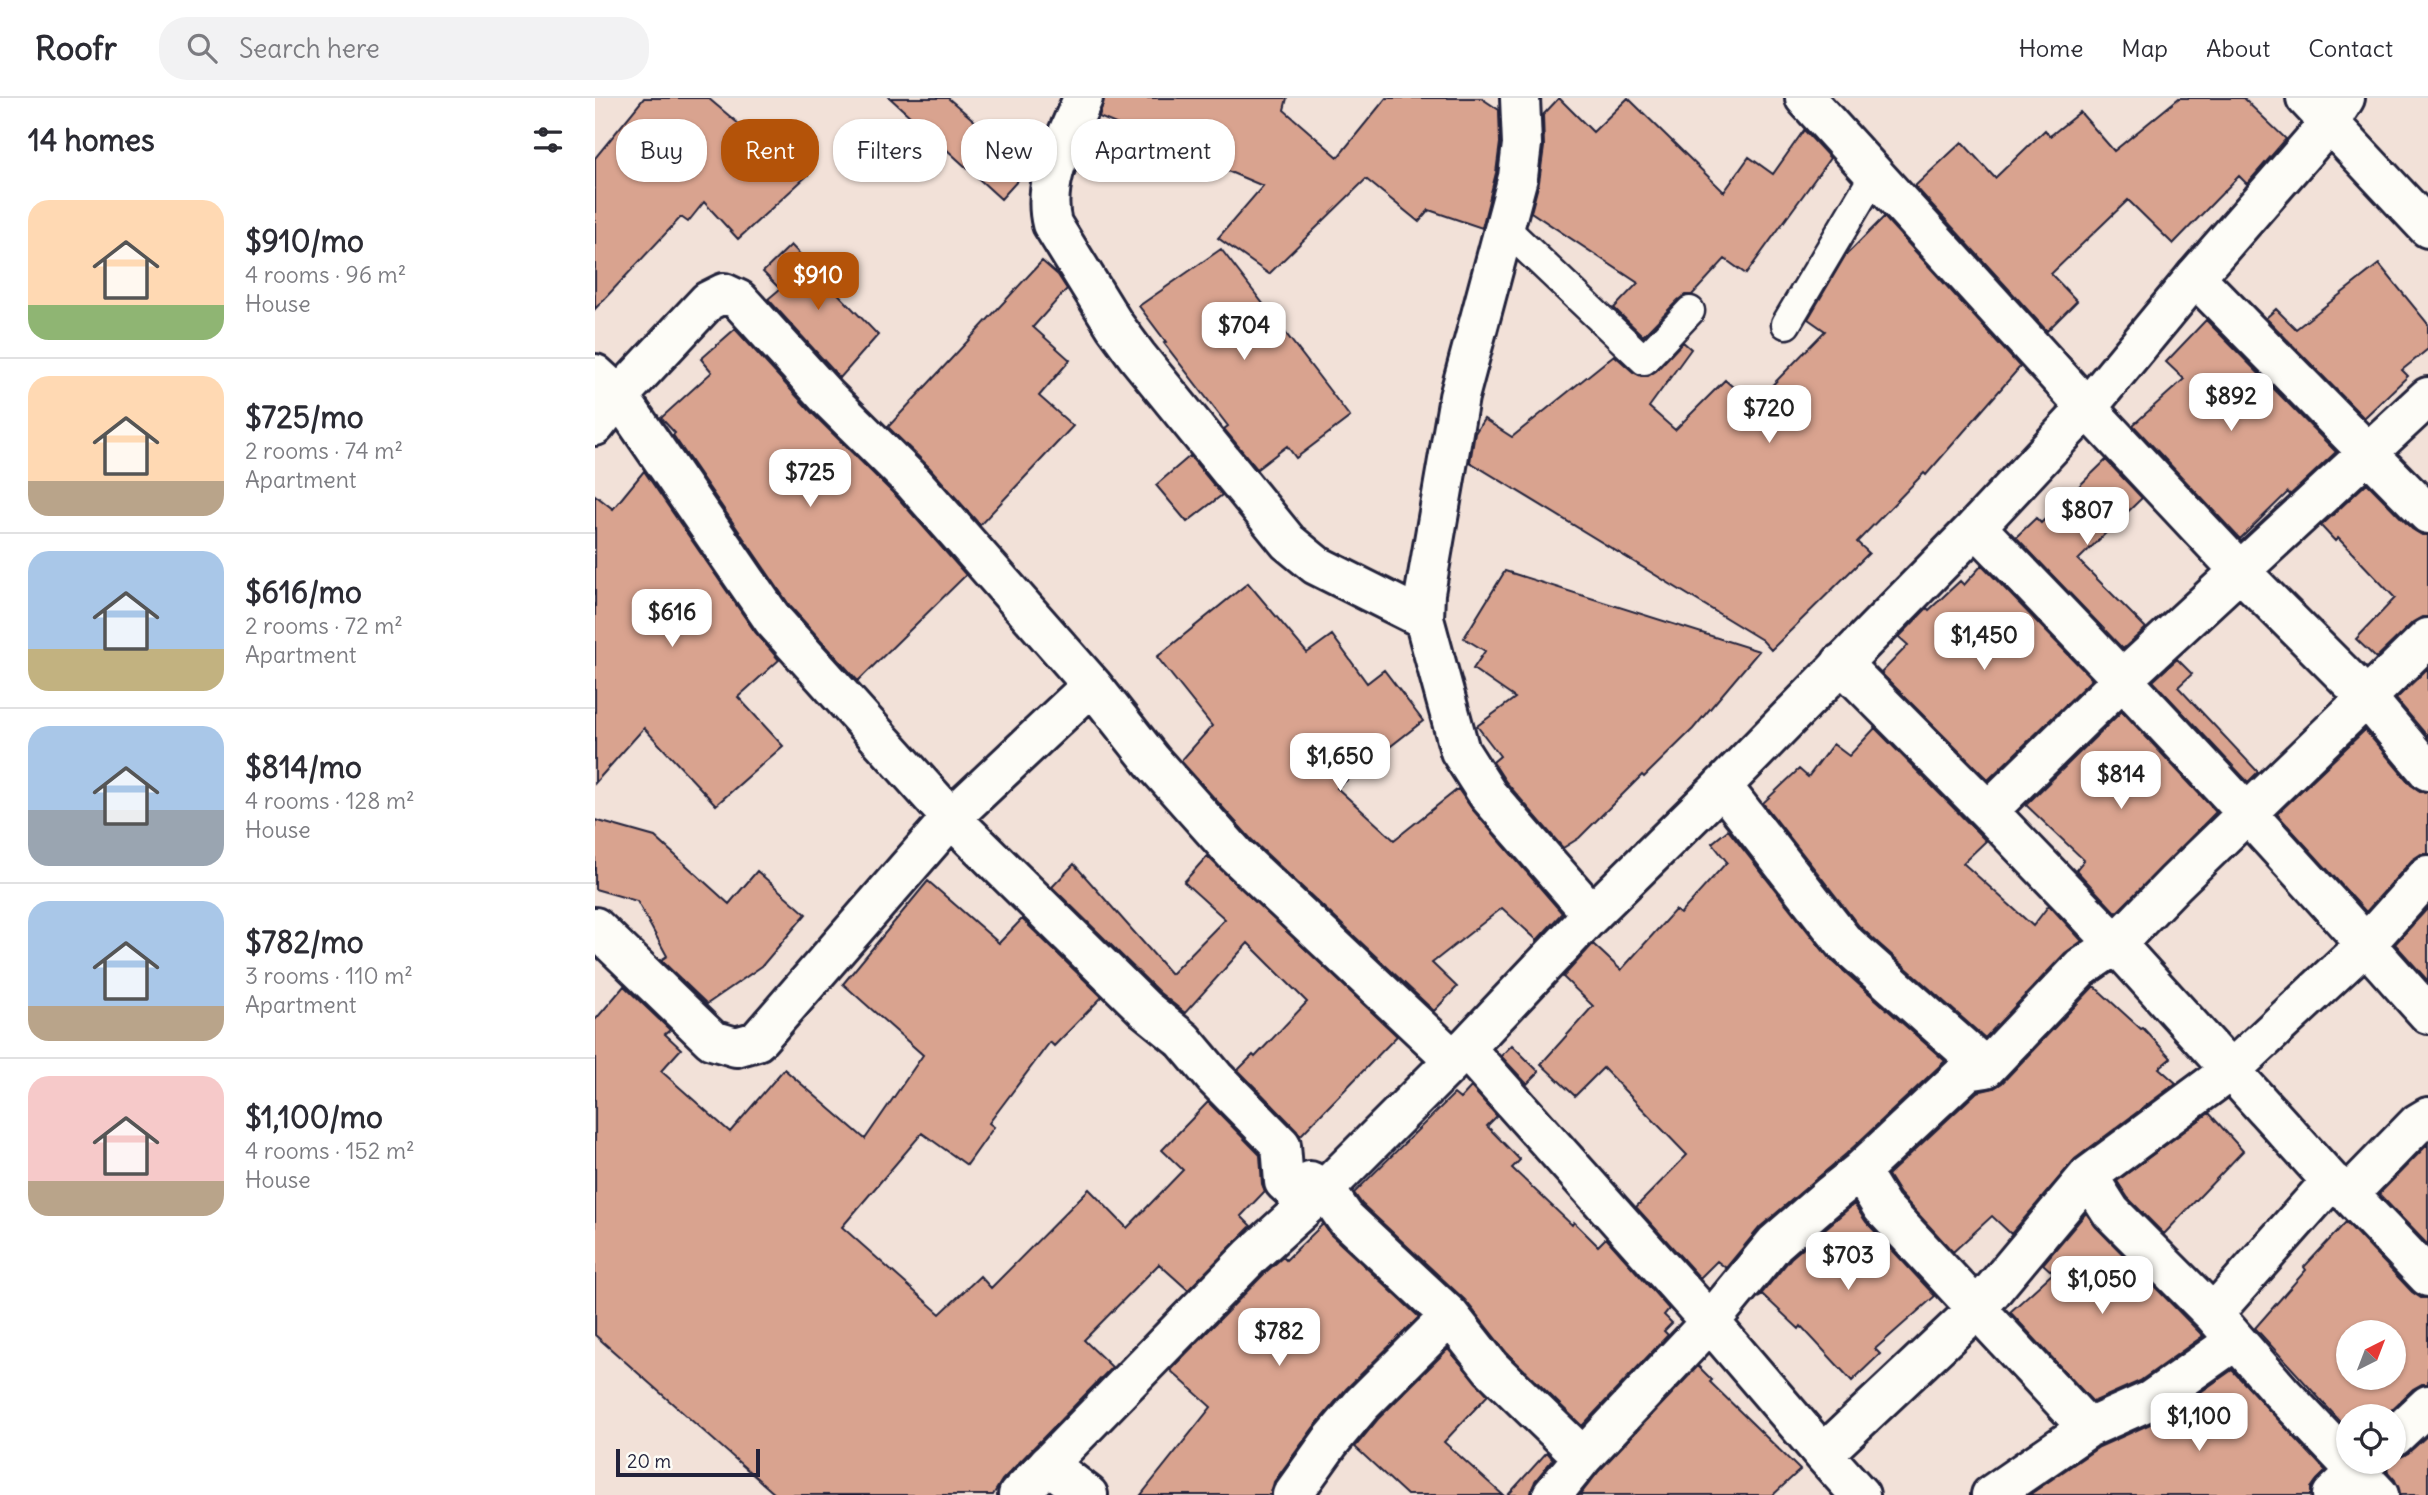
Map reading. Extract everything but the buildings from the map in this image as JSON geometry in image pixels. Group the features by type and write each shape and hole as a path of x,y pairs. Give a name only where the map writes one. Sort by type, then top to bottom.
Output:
{"street":[{"path":"1083,98 1067,134 1050,185 1047,206 1052,224 1115,326 1157,383 1287,542 1316,565 1424,619"},
{"path":"1520,98 1522,144 1518,177 1459,397 1427,580 1424,619 1460,751 1488,795 1592,914"},
{"path":"1804,98 2087,408 2240,571 2366,697 2428,771"},
{"path":"1018,1495 1252,1255 1325,1189 1460,1054 1592,914 1722,786 1976,527 2087,408 2195,277 2327,106 2428,228"},
{"path":"2195,277 2428,514"},
{"path":"595,426 607,385 708,301 724,293 739,300 827,397 913,482 1092,685 1152,761 1235,854 1460,1054 1710,1322 1838,1480 2088,1176 2231,1070 2366,944 2428,875"},
{"path":"607,385 773,620 951,818 1128,992 1183,1040 1215,1078 1282,1145 1283,1182 1296,1193 1310,1181 1325,1189 1345,1218 1450,1316 1491,1368 1583,1457"},
{"path":"1988,811 2123,678 2428,397"},
{"path":"1976,527 2248,812 2428,1014"},
{"path":"1552,1495 1583,1457 1710,1322 1775,1243 1860,1171 1967,1071 1986,1068 2081,968 2116,944 2428,638"},
{"path":"1841,663 2116,944 2340,1188 2428,1277"},
{"path":"595,927 712,1040 736,1048 757,1041 951,818 1092,685"},
{"path":"1722,786 1843,941 1986,1068"},
{"path":"1991,1495 2088,1428 2151,1400 2224,1328 2340,1188 2428,1117"},
{"path":"1860,1171 1882,1207 2088,1428"},
{"path":"2088,1176 2111,1212 2224,1328 2359,1481"},
{"path":"1292,1495 1330,1442 1362,1404 1450,1316"},
{"path":"2406,1426 2428,1405"},
{"path":"1048,1464 1088,1495"}],"lane":[{"path":"1786,324 1875,174"},
{"path":"1505,228 1644,360 1690,311"}]}
